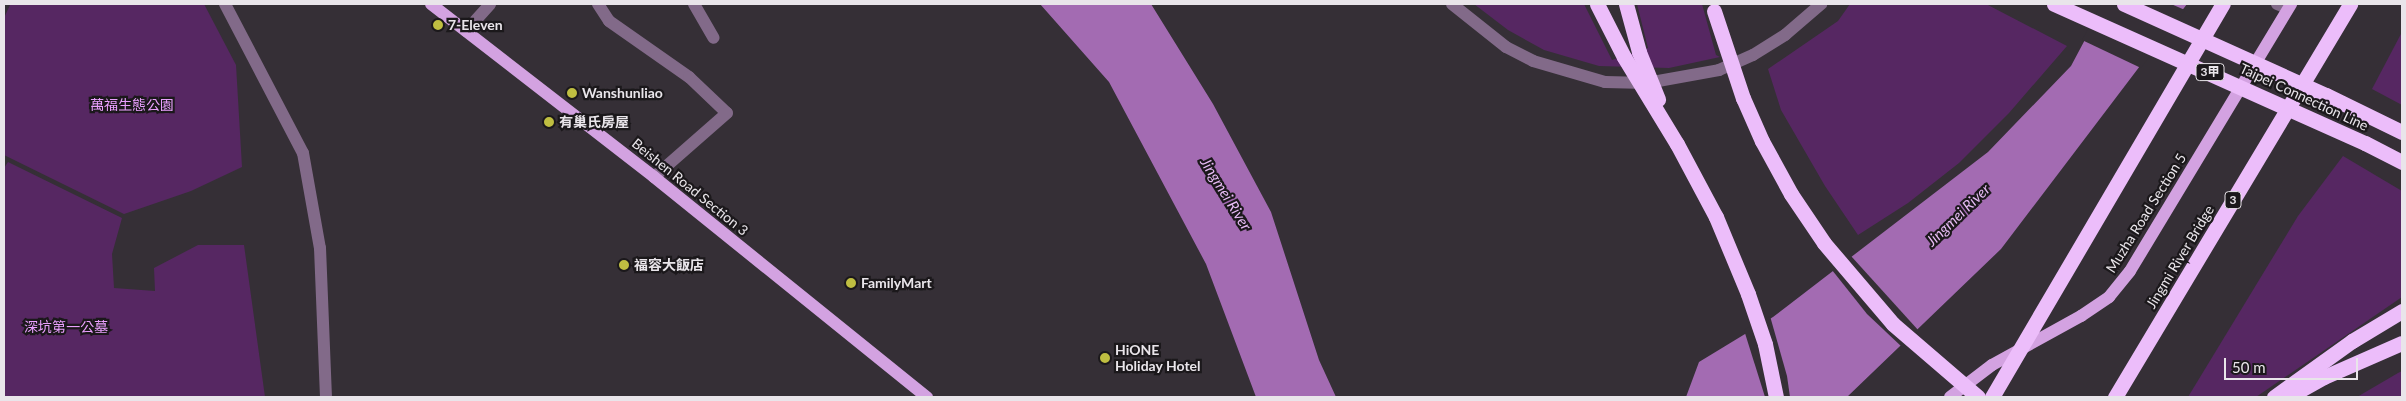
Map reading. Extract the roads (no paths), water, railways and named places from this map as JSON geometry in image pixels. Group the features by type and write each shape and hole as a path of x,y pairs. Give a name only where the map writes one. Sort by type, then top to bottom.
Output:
{"highway":[{"path":"1597,4 1624,57 1677,144 1716,217 1748,294 1765,344 1776,397"},
{"path":"1626,4 1638,52 1677,144"},
{"name":"Taipei Connection Line","path":"2054,4 2365,143 2402,162"},
{"name":"Taipei Connection Line","path":"2124,4 2326,95 2402,132"},
{"path":"1992,397 2223,4"},
{"name":"Jingmi River Bridge","path":"2115,397 2350,4"},
{"path":"1713,8 1743,98 1762,141 1791,194 1824,242 1893,324 1978,397"},
{"path":"2288,397 2402,311"},
{"path":"2274,397 2320,371 2402,343"}],"main road":[{"name":"Beishen Road Section 3","path":"432,4 654,177 927,397"},
{"name":"Muzha Road Section 5","path":"1950,397 1992,365 2081,316 2109,297 2130,271 2286,5"}],"street":[{"path":"225,4 303,153 320,248 326,397"},
{"path":"466,31 490,4"},
{"path":"598,4 609,21 709,92 726,113 654,177"},
{"path":"694,4 714,38"},
{"path":"1452,4 1506,47 1533,61 1605,82 1647,83 1720,70 1753,56 1785,35 1820,4"}],"water":[{"name":"Jingmei River","path":"1040,4 1151,4 1213,104 1271,212 1319,360 1336,397 1256,397 1206,264 1109,82"},
{"name":"Jingmei River","path":"2104,4 2187,4 2001,249 1847,397 1686,397 1699,362 1773,317 1988,152 2071,66"}],"place":[{"name":"7-Eleven","path":"438,25"},
{"name":"Wanshunliao","path":"572,93"},
{"name":"有巢氏房屋","path":"549,122"},
{"name":"福容大飯店","path":"624,265"},
{"name":"FamilyMart","path":"851,283"},
{"name":"HiONE Holiday Hotel","path":"1105,358"}],"park label":[{"name":"萬福生態公園","path":"132,105"},
{"name":"深坑第一公墓","path":"66,327"}]}
